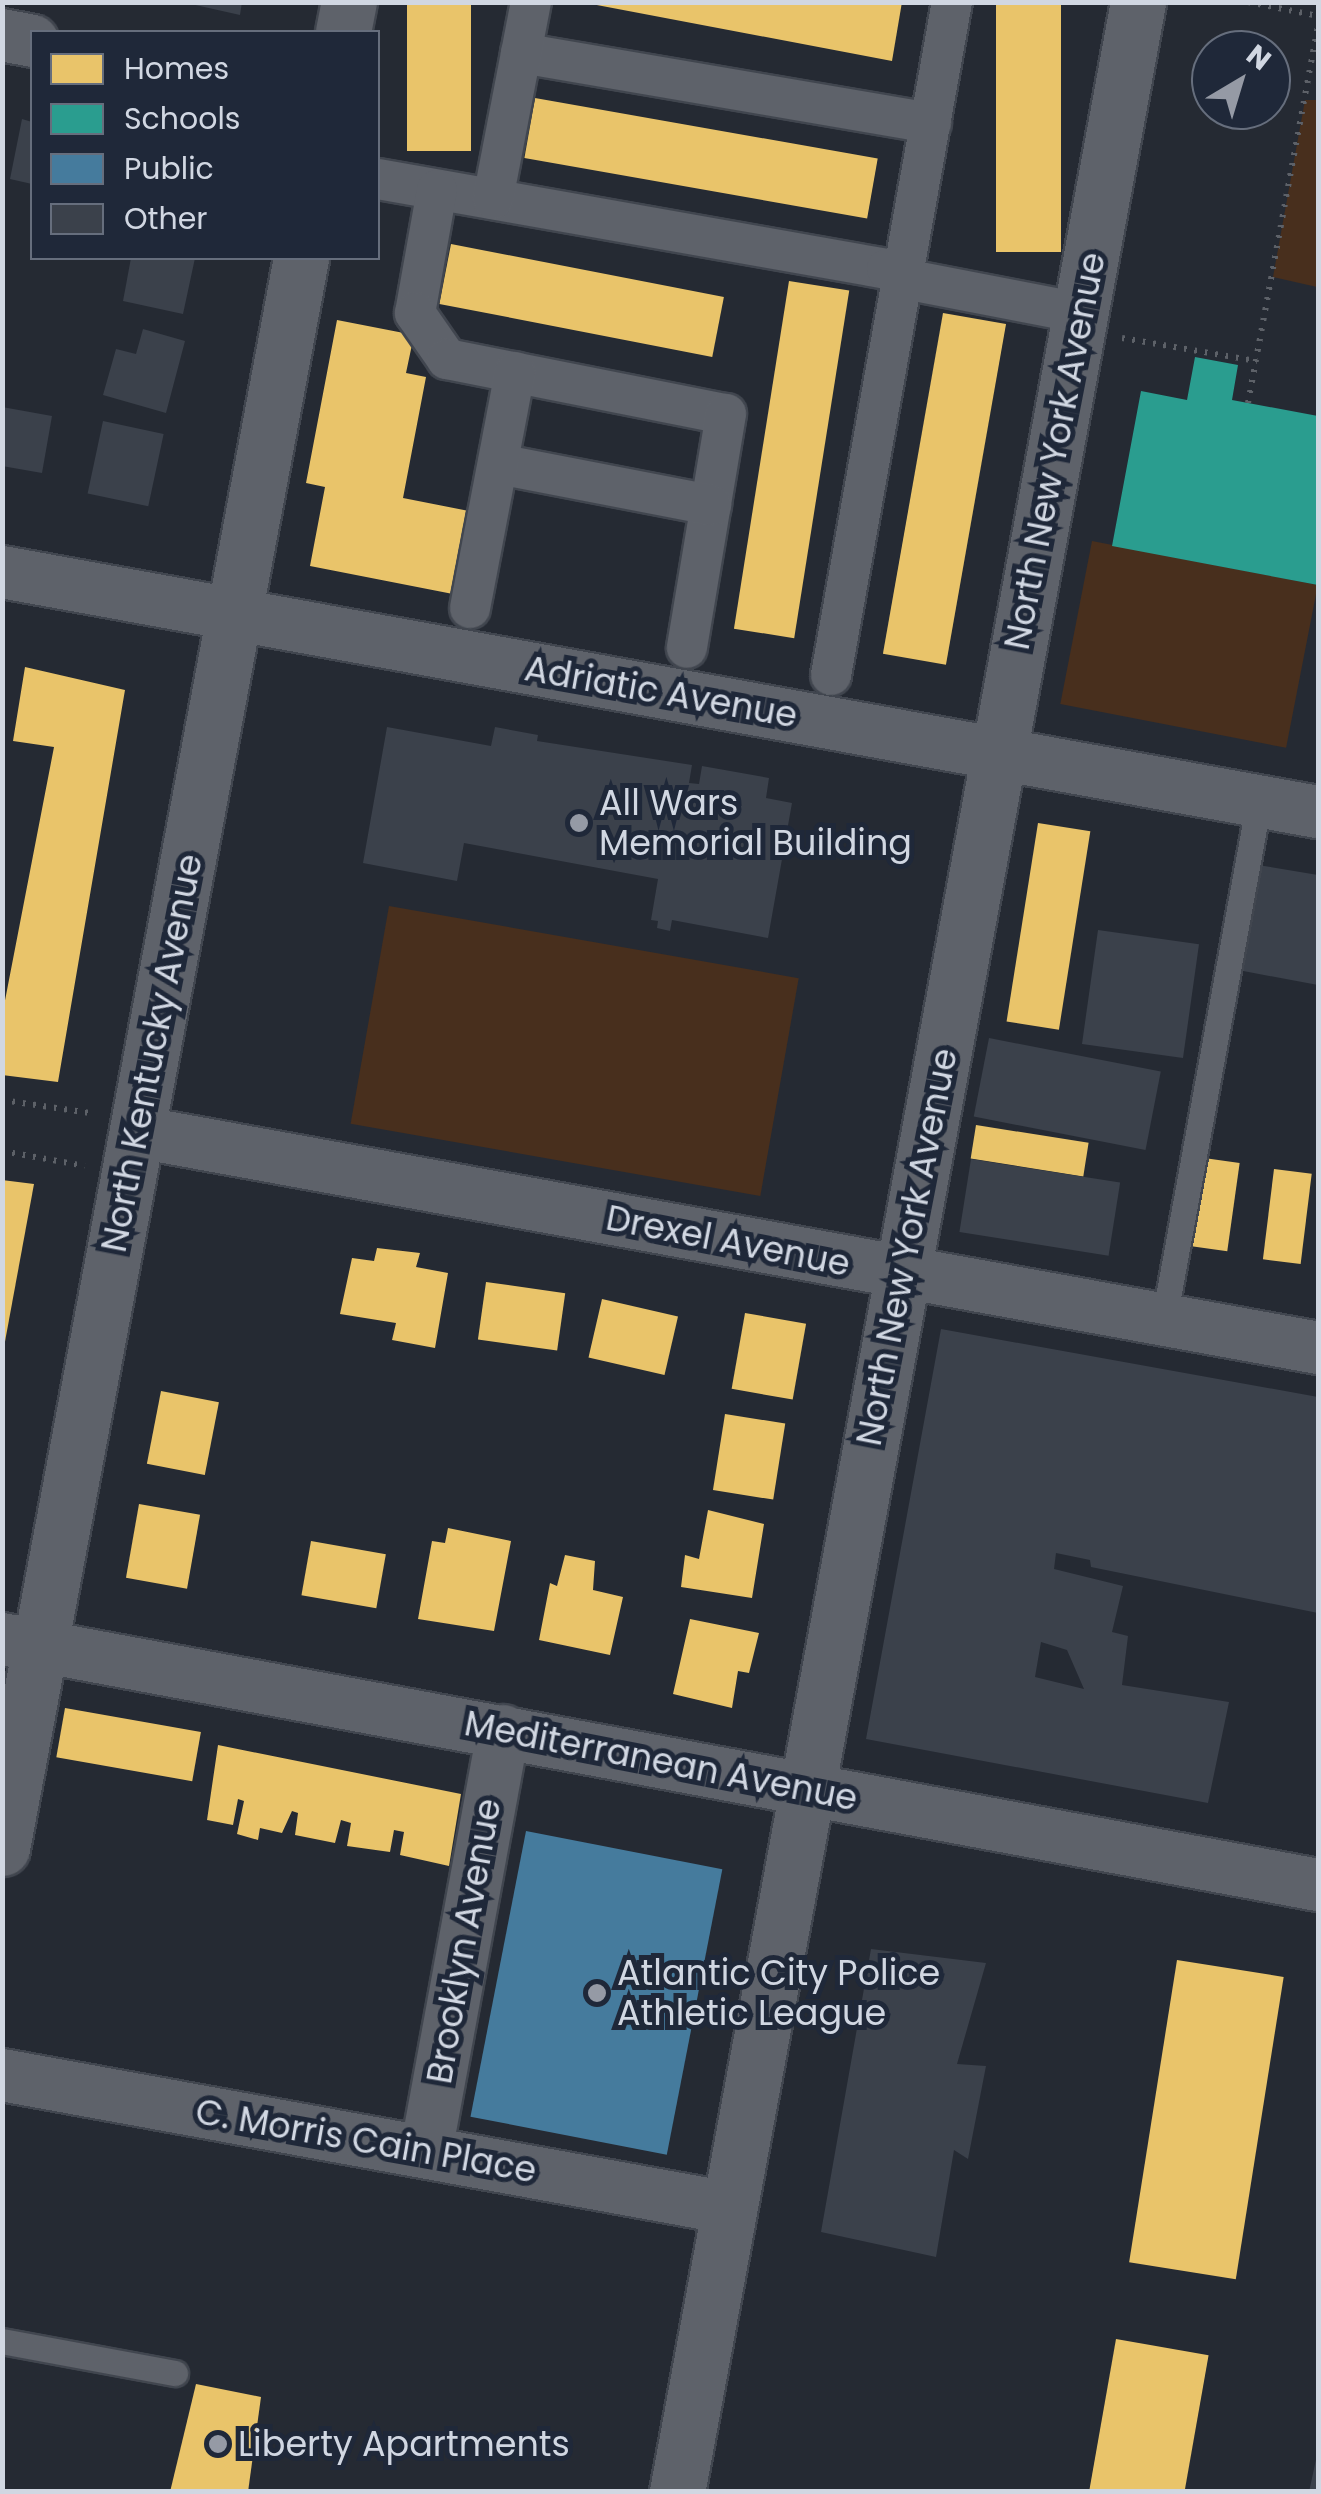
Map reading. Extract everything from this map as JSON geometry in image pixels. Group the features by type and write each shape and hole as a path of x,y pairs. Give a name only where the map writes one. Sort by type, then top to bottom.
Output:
{"street":[{"path":"344,30 349,2"},
{"path":"493,200 531,2"},
{"name":"North New York Avenue","path":"678,2492 999,753 1098,324 1138,2"},
{"path":"831,675 931,123 956,6"},
{"path":"2,35 30,41"},
{"path":"521,52 931,123"},
{"path":"380,180 888,270 904,279 1098,324"},
{"path":"436,190 415,314 446,359 726,414 686,648"},
{"name":"North Kentucky Avenue","path":"2,1848 21,1642 135,1142 301,260"},
{"path":"470,608 515,372"},
{"path":"498,464 711,504"},
{"name":"Adriatic Avenue","path":"2,572 1318,812"},
{"name":"Drexel Avenue","path":"135,1142 1318,1348"},
{"name":"Mediterranean Avenue","path":"21,1642 1318,1886"},
{"name":"Brooklyn Avenue","path":"426,2152 503,1731"},
{"name":"C. Morris Cain Place","path":"2,2075 729,2208"}],"lane":[{"path":"1164,1319 1259,800"},
{"path":"2,2342 176,2373"}],"path":[{"path":"1248,2 1318,16"},
{"path":"1248,403 1318,24"},
{"path":"1308,84 1318,86"},
{"path":"1098,324 1258,361"},
{"path":"2,1100 135,1142"},
{"path":"2,1151 135,1142"}],"shaded area":[{"path":"1305,100 1318,100 1317,287 1273,277"},
{"path":"1092,541 1318,585 1286,748 1060,704"},
{"path":"389,906 799,978 760,1196 351,1124"}],"building: Homes":[{"path":"407,2 471,2 471,151 407,151"},
{"path":"581,2 902,2 892,61"},
{"path":"996,2 1061,2 1061,252 996,252"},
{"path":"535,98 878,158 867,219 524,158"},
{"path":"451,244 724,297 712,357 439,304"},
{"path":"789,281 849,291 794,638 734,629"},
{"path":"943,313 1006,324 946,665 883,654"},
{"path":"337,320 414,335 406,373 426,377 403,498 474,512 458,595 310,566 325,487 306,483"},
{"path":"25,667 125,690 58,1082 2,1075 2,1016 54,747 13,741"},
{"path":"1038,823 1090,831 1059,1030 1007,1022"},
{"path":"976,1125 1089,1143 1083,1176 971,1159"},
{"path":"1204,1158 1240,1163 1227,1251 1192,1246"},
{"path":"1274,1169 1312,1174 1301,1264 1263,1259"},
{"path":"2,1180 34,1184 4,1347 2,1347"},
{"path":"377,1248 420,1253 416,1267 448,1273 435,1348 392,1340 396,1323 340,1314 352,1258 374,1261"},
{"path":"486,1282 565,1293 557,1351 478,1339"},
{"path":"602,1299 678,1317 665,1375 589,1357"},
{"path":"745,1313 806,1324 793,1400 732,1389"},
{"path":"161,1391 219,1402 205,1475 147,1464"},
{"path":"725,1414 785,1424 773,1500 713,1490"},
{"path":"139,1504 200,1515 187,1589 126,1578"},
{"path":"708,1510 764,1524 752,1598 681,1587 685,1555 699,1559"},
{"path":"448,1528 511,1541 494,1631 418,1619 432,1541 445,1543"},
{"path":"311,1541 386,1554 376,1608 301,1595"},
{"path":"565,1555 595,1561 593,1590 623,1597 610,1655 539,1640 550,1583 557,1586"},
{"path":"690,1619 759,1633 749,1673 738,1671 732,1708 673,1694"},
{"path":"65,1708 201,1732 192,1781 56,1757"},
{"path":"218,1745 461,1794 449,1866 400,1855 404,1832 394,1830 390,1852 347,1846 351,1823 341,1820 335,1843 295,1835 298,1813 292,1811 282,1833 260,1828 258,1840 237,1834 244,1801 238,1799 233,1825 207,1820"},
{"path":"1177,1960 1284,1977 1236,2279 1129,2262"},
{"path":"1116,2339 1209,2355 1184,2492 1089,2492"},
{"name":"Liberty Apartments","path":"196,2384 261,2397 248,2492 170,2492"}],"building: Schools":[{"path":"1195,357 1238,365 1232,400 1318,416 1318,585 1112,546 1141,391 1187,400"}],"building: Public":[{"name":"Atlantic City Police Athletic League","path":"526,1831 722,1869 667,2155 470,2117"}],"building: Other":[{"path":"182,2 242,2 240,15"},
{"path":"22,119 30,121 30,184 10,179"},
{"path":"131,260 195,260 183,314 123,301"},
{"path":"143,329 185,341 166,413 103,395 116,349 136,354"},
{"path":"2,407 52,416 42,473 2,466"},
{"path":"103,421 164,434 148,506 88,493"},
{"name":"All Wars Memorial Building","path":"387,727 491,746 495,727 538,735 537,741 692,765 689,783 699,784 702,766 769,778 766,798 792,803 768,938 672,920 670,931 657,928 658,921 651,920 658,879 464,843 457,881 363,863"},
{"path":"1258,865 1318,875 1318,985 1238,970"},
{"path":"1098,930 1199,944 1183,1058 1082,1044"},
{"path":"989,1038 1161,1071 1146,1150 974,1117"},
{"path":"971,1159 1120,1183 1109,1256 959,1232"},
{"path":"941,1329 1318,1397 1318,1613 1091,1567 1090,1560 1056,1553 1054,1569 1123,1586 1112,1632 1128,1636 1122,1685 1229,1702 1208,1803 866,1739","holes":["1041,1642 1067,1650 1084,1689 1035,1677"]},
{"path":"871,1949 986,1963 957,2064 986,2066 968,2159 954,2150 936,2257 821,2232"},
{"path":"1317,2455 1318,2492 1309,2492"}],"place":[{"name":"All Wars Memorial Building","path":"579,823"},
{"name":"Atlantic City Police Athletic League","path":"597,1993"},
{"name":"Liberty Apartments","path":"218,2444"}]}
